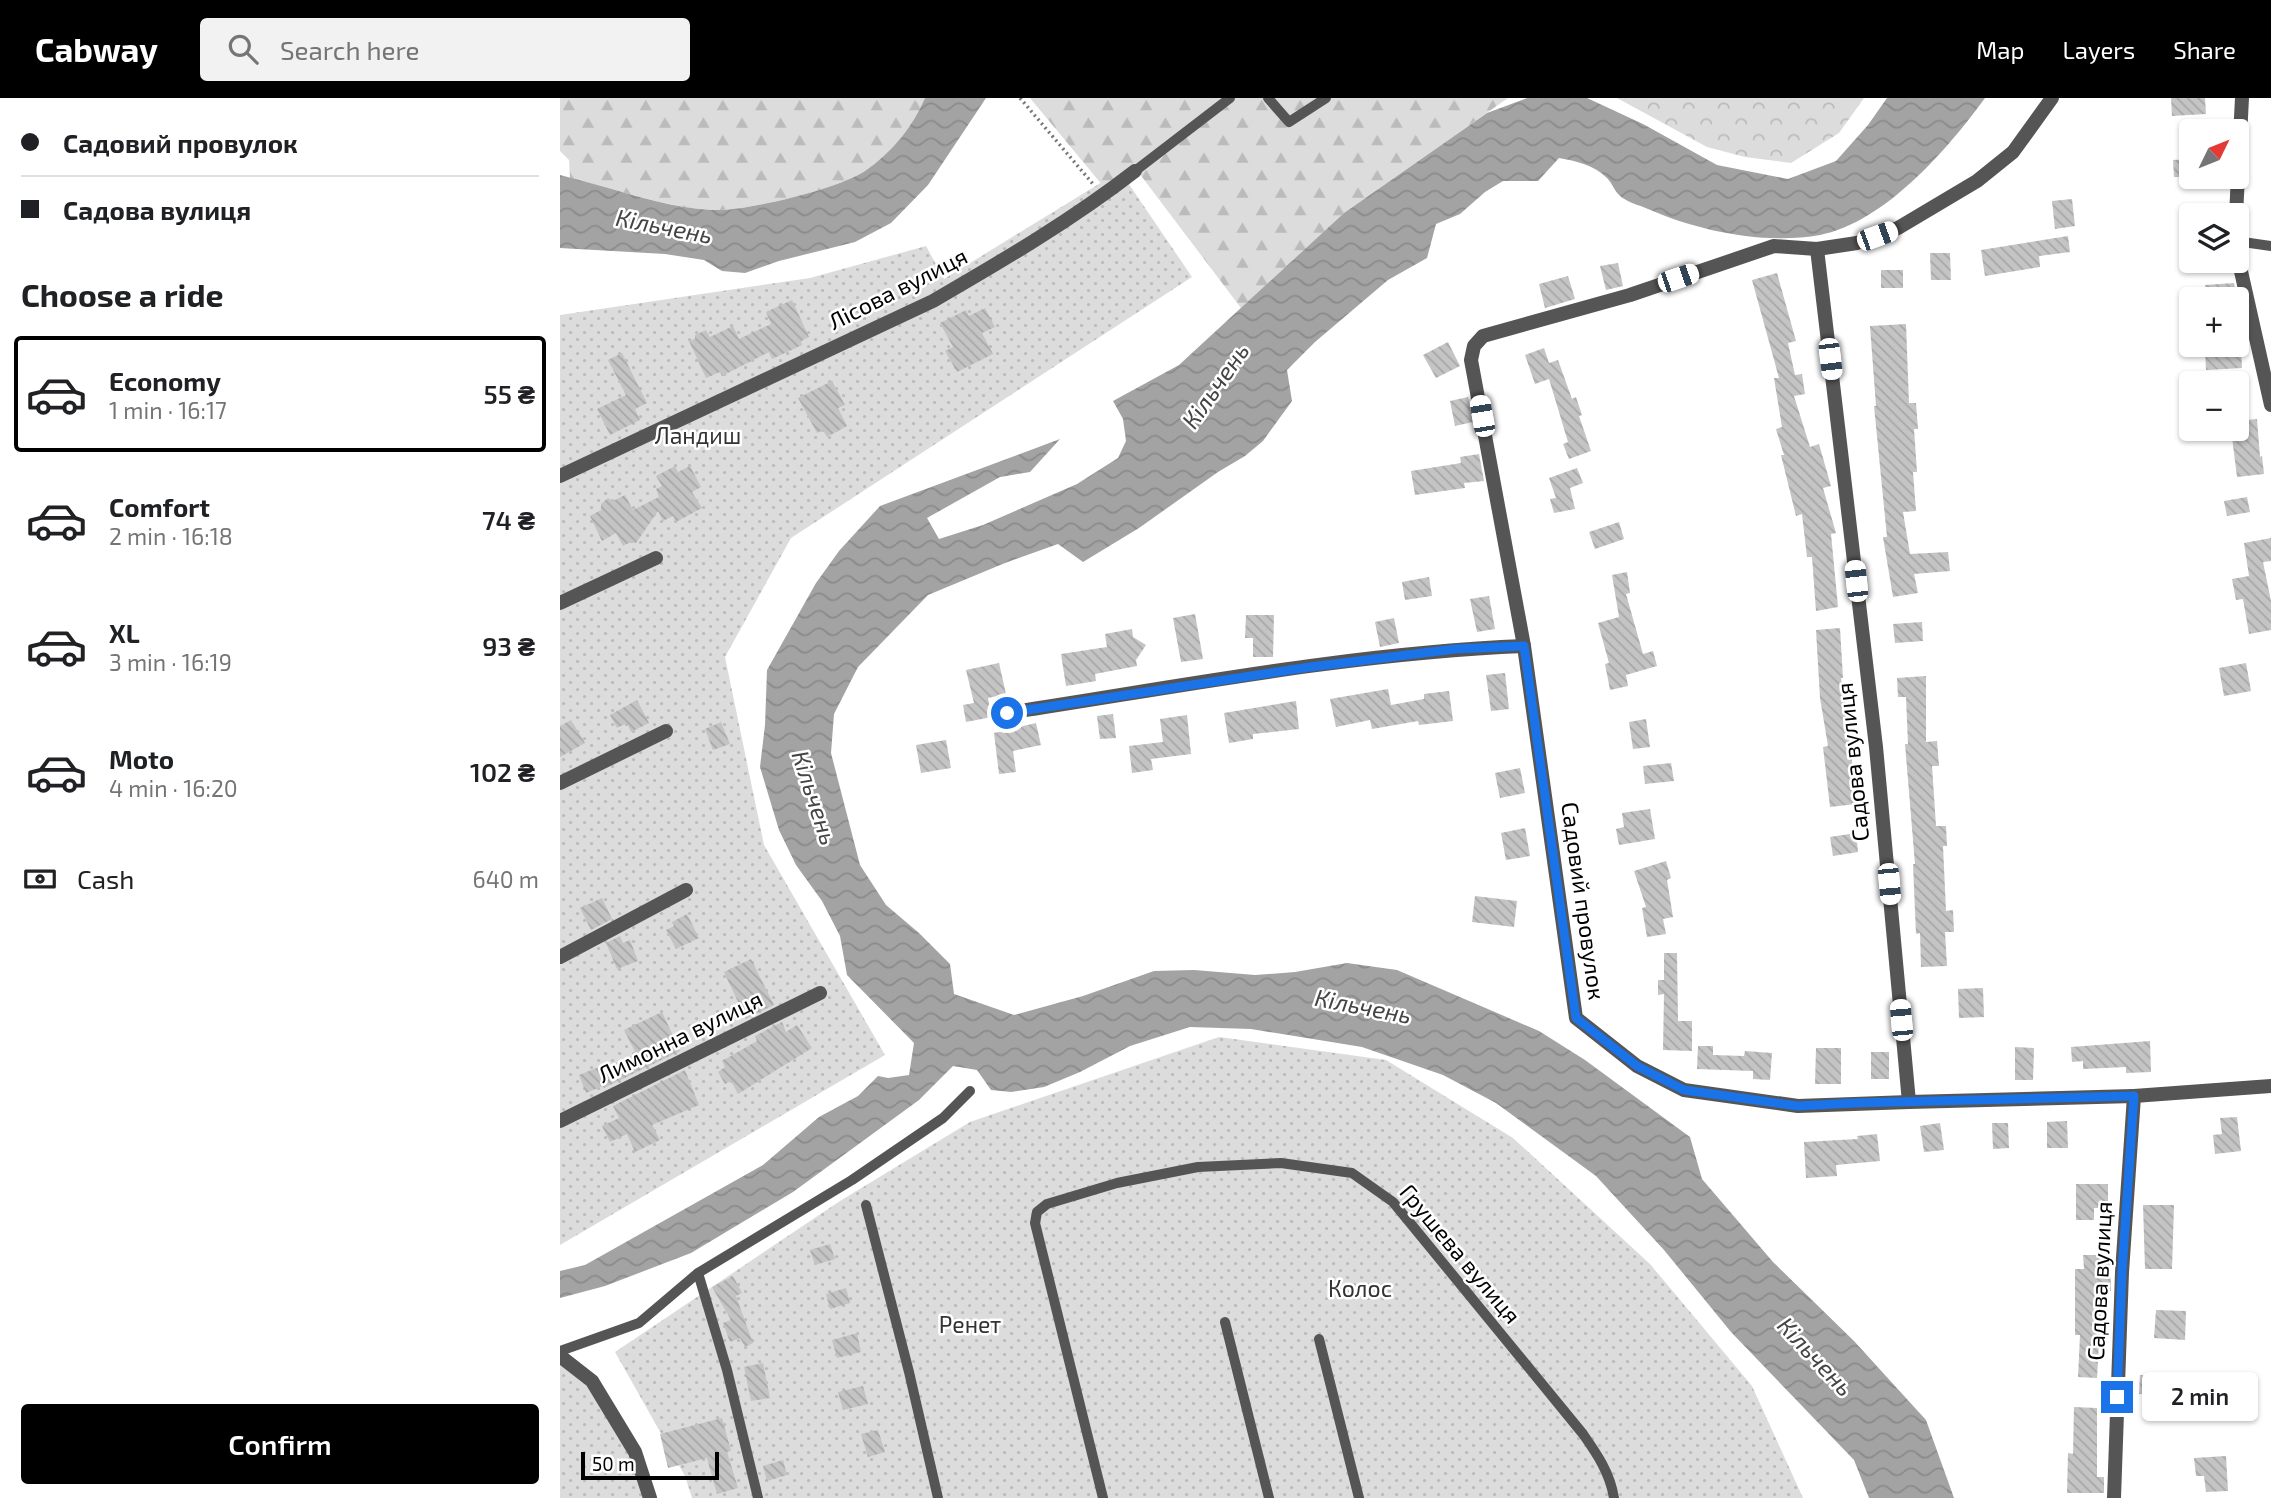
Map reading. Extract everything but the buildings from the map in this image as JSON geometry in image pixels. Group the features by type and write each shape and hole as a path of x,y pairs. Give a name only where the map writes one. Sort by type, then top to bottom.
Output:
{"street":[{"path":"1817,249 1857,243 1898,228 1977,181 2013,152 2052,98"},
{"path":"2237,203 2242,98"},
{"name":"Лісова вулиця","path":"560,476 933,300 982,273 1103,196 1135,171"},
{"name":"Садовий провулок","path":"1817,249 1774,246 1630,295 1483,336 1474,346 1471,360 1524,646 1576,1018 1637,1066 1684,1090 1798,1106 1909,1102"},
{"name":"Садова вулиця","path":"1817,249 1876,747 1909,1102"},
{"path":"2241,273 2271,405"},
{"path":"560,603 656,558"},
{"path":"1007,713 1310,667 1455,649 1524,646"},
{"path":"560,783 666,731"},
{"path":"560,957 686,890"},
{"name":"Лимонна вулиця","path":"560,1121 820,993"},
{"path":"1909,1102 2134,1096 2271,1086"},
{"name":"Садова вулиця","path":"2114,1498 2122,1272 2134,1096"},
{"path":"560,1353 592,1381 635,1452 650,1498"}],"lane":[{"name":"Лісова вулиця","path":"1135,171 1230,98"},
{"path":"1268,98 1289,122 1326,98"},
{"path":"2249,243 2271,246"},
{"path":"560,1353 639,1323 698,1273 852,1180 943,1118 971,1091"},
{"name":"Грушева вулиця","path":"1104,1498 1035,1223 1037,1212 1047,1204 1131,1180 1198,1167 1280,1163 1352,1173 1393,1202 1583,1434 1601,1461 1612,1484 1614,1498"},
{"path":"866,1205 938,1498"},
{"path":"698,1273 727,1370 758,1498"},
{"path":"1224,1322 1269,1498"},
{"path":"1319,1339 1359,1498"}],"path":[{"path":"1020,98 1103,196"}],"green space":[{"path":"560,98 925,98 914,119 892,147 875,164 852,178 813,192 767,203 711,210 657,201 570,178 569,160 560,151"},
{"path":"1030,98 1508,98 1344,213 1241,308 1139,173 1108,192"},
{"path":"1617,98 1864,98 1839,133 1791,163 1745,157 1707,147"},
{"name":"Ландиш","path":"1120,171 1192,277 791,538 725,657 764,845 885,1055 560,1245 560,315 810,278 926,246 944,279"},
{"path":"1219,1037 1386,1060 1513,1138 1650,1264 1752,1386 1803,1498 692,1498 685,1476 615,1352 840,1201 970,1122"},
{"path":"560,1362 578,1370 630,1442 648,1498 560,1498"}],"water":[{"name":"Кільчень","path":"925,98 986,98 928,185 891,223 855,242 779,261 745,273 722,271 704,260 665,254 560,248 560,175 655,201 697,209 726,210 767,203 813,192 865,171 900,139"},
{"name":"Кільчень","path":"1527,98 1587,98 1643,124 1717,165 1788,179 1836,161 1868,125 1887,98 1985,98 1953,139 1913,181 1868,215 1820,235 1799,238 1755,237 1688,224 1629,201 1619,195 1607,178 1591,167 1559,158 1538,181 1503,181 1485,192 1460,214 1436,224 1427,258 1388,280 1315,342 1287,370 1292,401 1263,441 1245,456 1139,528 1083,562 1058,544 928,595 858,667 834,714 831,753 860,865 886,905 950,964 954,994 1014,1015 1083,996 1154,971 1194,970 1255,975 1295,972 1347,963 1397,970 1539,1031 1585,1060 1690,1137 1702,1179 1773,1262 1854,1341 1926,1420 1954,1498 1869,1498 1854,1460 1731,1332 1664,1250 1596,1176 1496,1103 1443,1075 1362,1047 1251,1029 1190,1027 1130,1046 1044,1087 1011,1092 991,1090 977,1070 953,1066 919,1100 793,1192 691,1253 605,1286 560,1298 560,1271 585,1265 763,1165 819,1117 858,1096 878,1076 888,1078 909,1075 914,1043 847,975 840,936 822,901 796,865 779,830 760,767 767,670 816,583 839,551 880,506 1060,439 1030,472 1000,477 927,518 939,539 983,525 1077,484 1118,458 1126,441 1123,419 1113,401 1179,365 1344,213 1487,113"}],"route":[{"path":"1007,713 1310,667 1455,649 1524,646 1576,1018 1637,1066 1684,1090 1798,1106 2134,1096 2117,1397"}],"park label":[{"name":"Колос","path":"1360,1289"},
{"name":"Ренет","path":"970,1325"}]}
